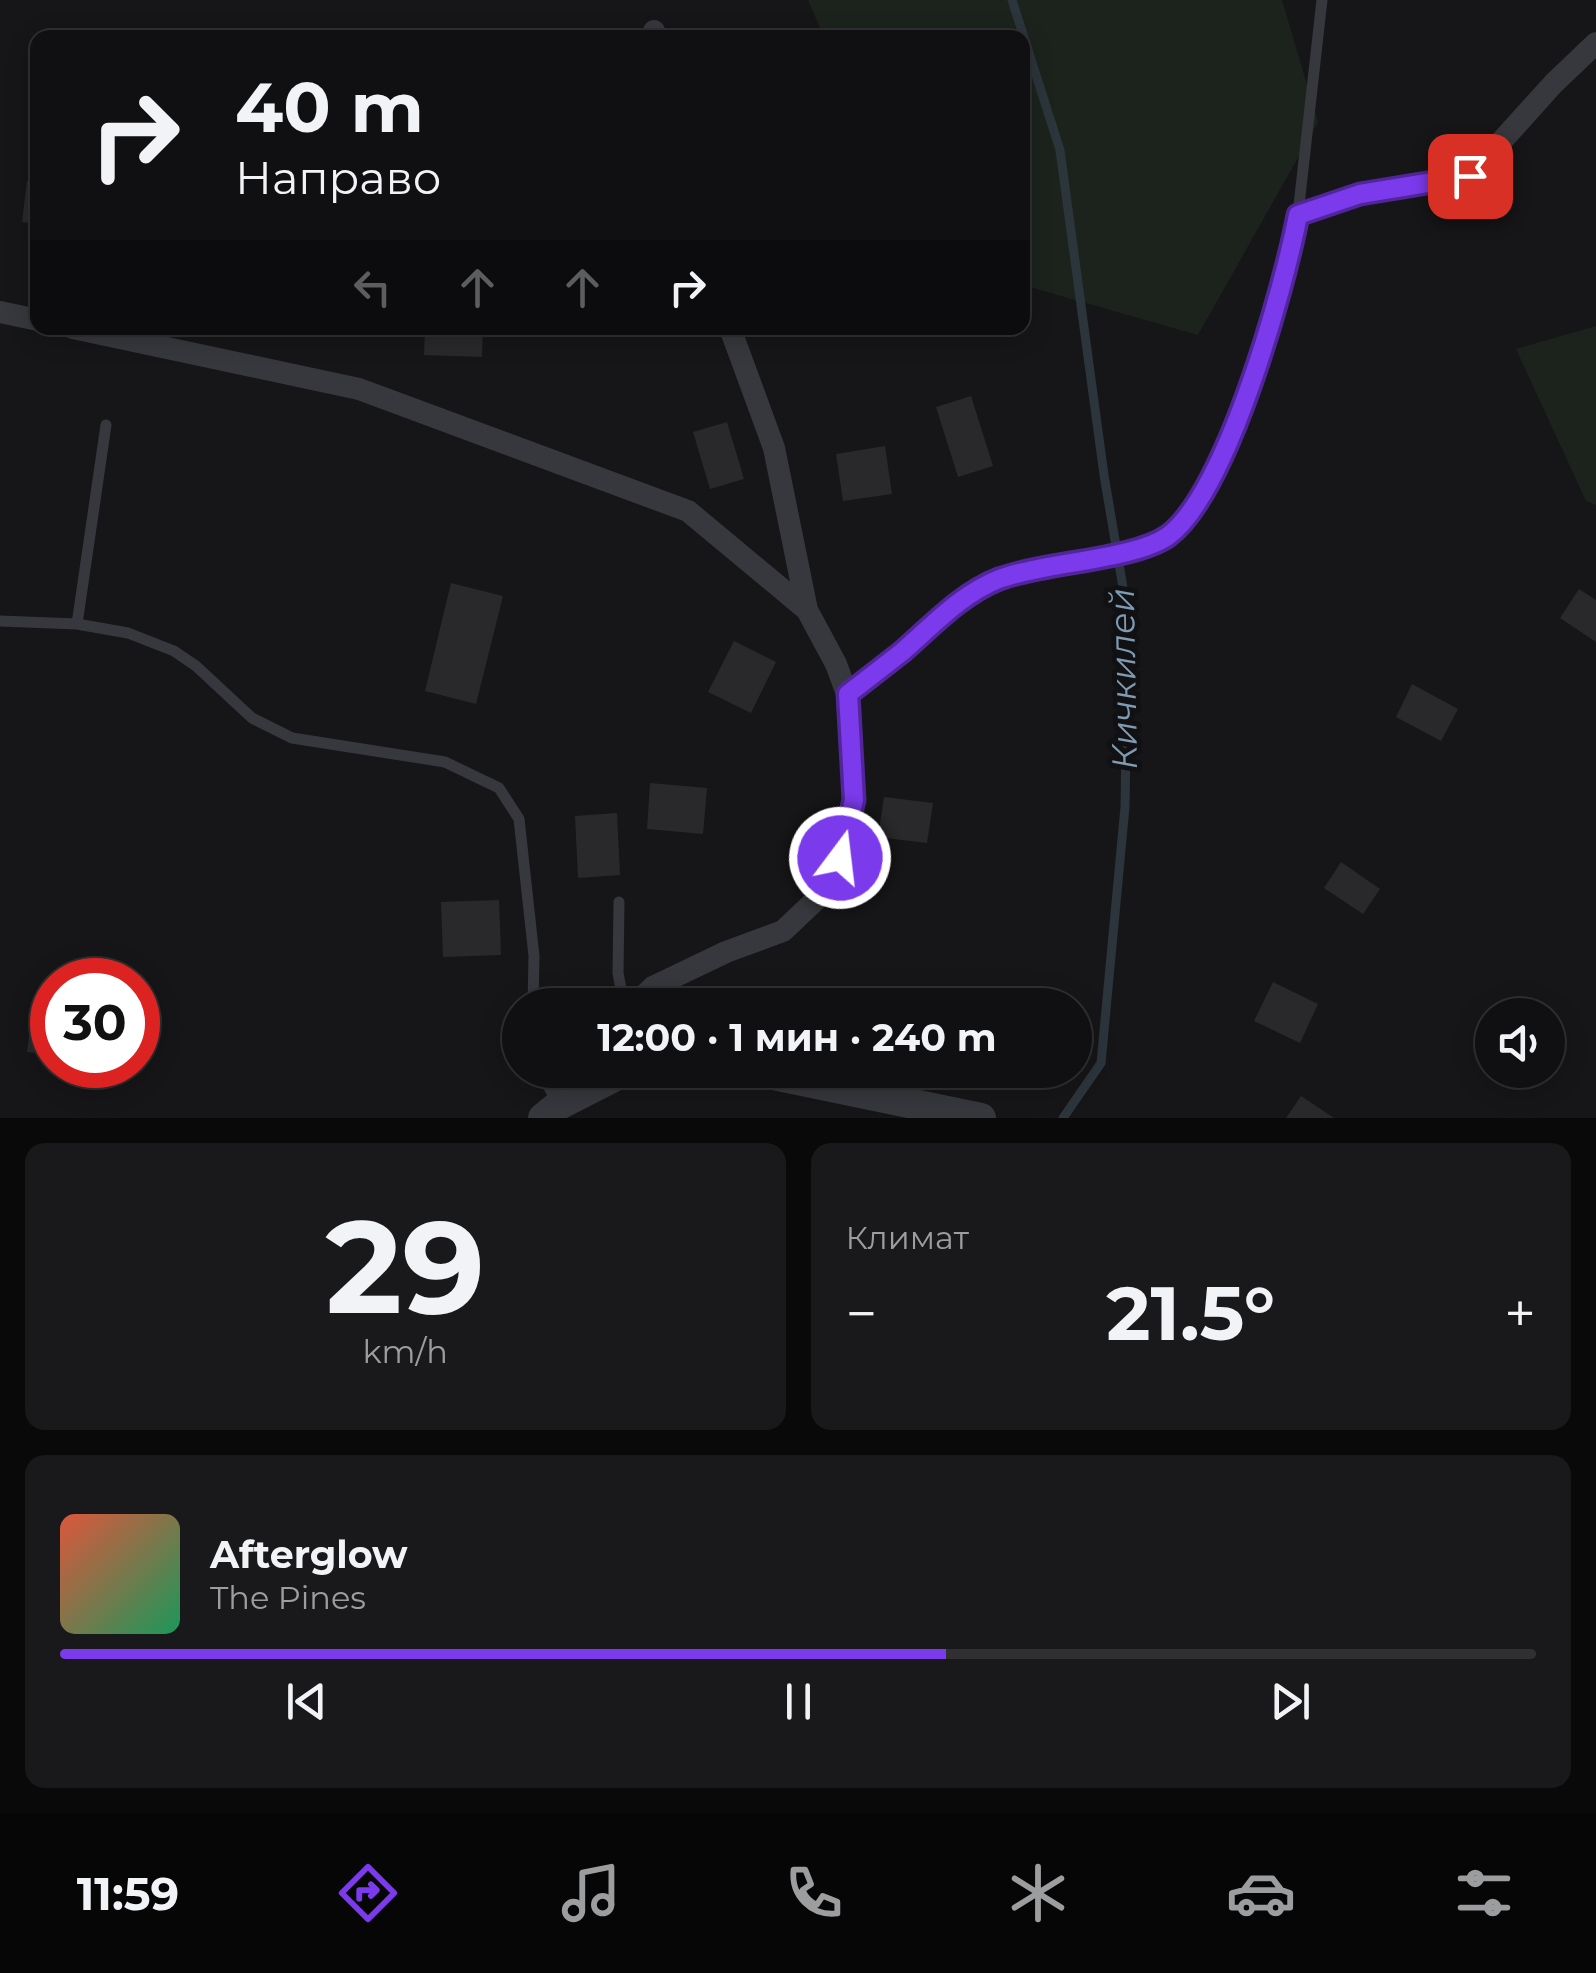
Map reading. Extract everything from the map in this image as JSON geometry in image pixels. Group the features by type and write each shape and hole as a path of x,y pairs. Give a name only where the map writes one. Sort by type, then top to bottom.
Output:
{"street":[{"path":"848,694 959,602 994,581 1034,568 1143,548 1169,535 1192,510 1234,430 1288,268 1298,215 1360,194 1470,176 1596,43"},
{"path":"0,312 30,318"},
{"path":"106,335 359,389 688,511 807,610"},
{"path":"651,988 726,952 783,931 822,894 840,858 854,800 848,694 807,610 774,448 733,335"},
{"path":"551,1112 591,1088"},
{"path":"839,1088 981,1118"}],"lane":[{"path":"1298,215 1322,0"},
{"path":"76,624 106,425"},
{"path":"0,622 76,624 128,633 174,651 252,718 292,738 446,762 498,788 519,819 534,956 533,988"},
{"path":"619,902 621,988"}],"shaded area":[{"path":"808,0 1282,0 1318,122 1198,335 1030,287 1030,30 821,30"},
{"path":"1596,326 1596,505 1586,501 1516,349"}],"building":[{"path":"27,181 30,181 30,223 22,222"},
{"path":"425,335 483,335 482,357 424,355"},
{"path":"971,396 993,466 958,477 936,407"},
{"path":"727,422 744,479 710,489 693,432"},
{"path":"885,446 892,494 843,501 836,454"},
{"path":"451,583 503,596 476,704 425,691"},
{"path":"1579,589 1596,600 1596,642 1560,618"},
{"path":"734,641 776,662 751,713 708,692"},
{"path":"1412,684 1458,709 1441,741 1396,717"},
{"path":"650,783 707,788 703,834 647,829"},
{"path":"884,797 933,803 927,843 878,837"},
{"path":"617,813 620,875 578,878 575,816"},
{"path":"1341,862 1380,889 1363,914 1324,888"},
{"path":"499,900 501,955 443,957 441,902"},
{"path":"1273,982 1318,1004 1300,1043 1254,1021"},
{"path":"1301,1096 1334,1118 1286,1118"}],"waterway":[{"name":"Кичкилей","path":"1012,0 1022,30"},
{"name":"Кичкилей","path":"1030,56 1060,150 1104,475 1128,617 1125,807 1101,1063 1063,1118"}],"route":[{"path":"840,858 854,800 848,694 959,602 994,581 1034,568 1143,548 1169,535 1192,510 1234,430 1288,268 1298,215 1360,194 1470,176"}]}
